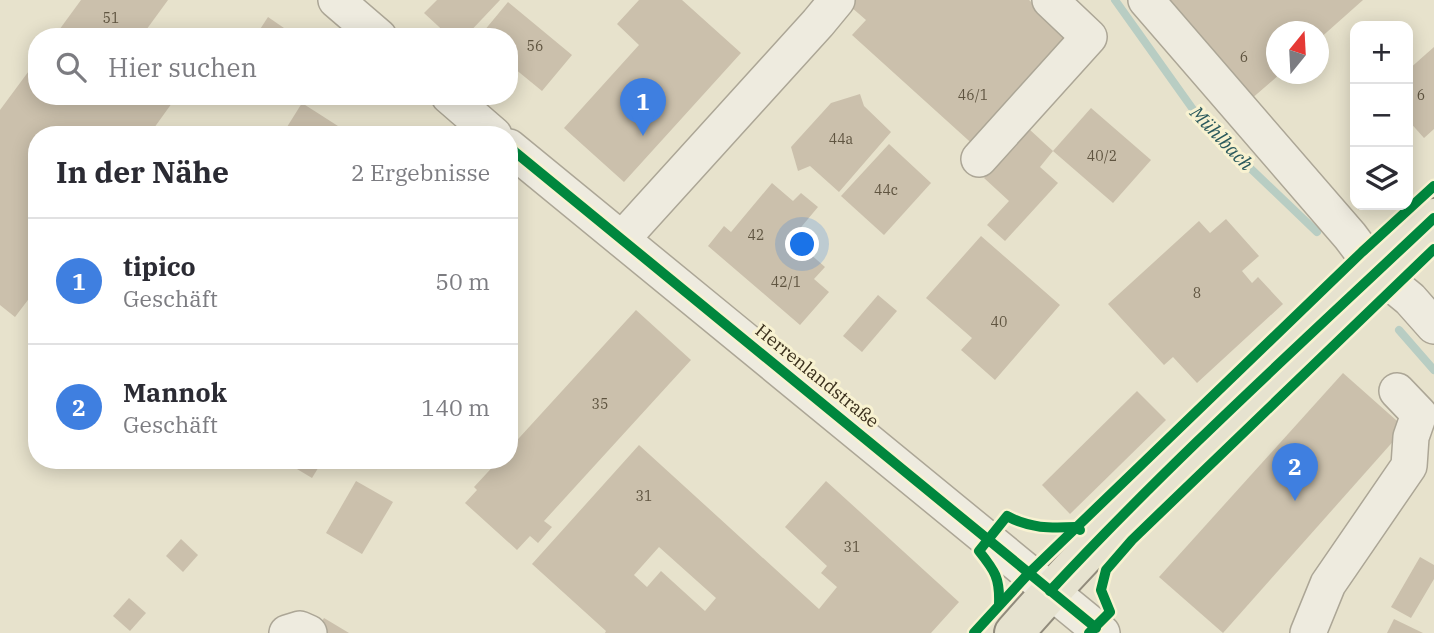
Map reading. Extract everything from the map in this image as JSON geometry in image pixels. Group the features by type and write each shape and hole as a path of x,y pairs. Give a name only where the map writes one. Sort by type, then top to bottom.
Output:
{"main road":[{"path":"1014,633 1101,537 1202,437 1434,218"}],"street":[{"path":"335,0 368,28"},
{"path":"622,239 837,0"},
{"path":"979,159 1089,37 1049,0"},
{"path":"1146,0 1350,236 1377,272 1410,299 1434,326"},
{"path":"459,105 484,126"},
{"name":"Herrenlandstraße","path":"518,154 1102,633"},
{"path":"1308,633 1328,584 1409,466 1411,437 1419,414 1397,391"},
{"path":"287,633 300,629 309,633"}],"building":[{"path":"81,0 168,0 148,28 61,28"},
{"path":"437,0 500,0 474,28 440,28 424,13"},
{"path":"639,0 682,0 741,53 624,182 564,128 639,45 617,24"},
{"path":"843,0 1029,0 1075,42 978,149 852,35 866,20"},
{"path":"1161,0 1363,0 1329,30 1329,21 1266,21 1266,84 1268,84 1250,100"},
{"path":"508,2 572,55 542,91 518,71 518,28 486,28"},
{"path":"268,17 284,28 261,28"},
{"path":"1434,47 1434,129 1424,138 1413,126 1413,66"},
{"path":"28,72 28,105 171,105 155,126 28,126 28,300 15,317 0,305 0,110"},
{"path":"860,94 864,106 891,132 839,192 810,166 798,171 791,147 831,103"},
{"path":"301,105 305,105 338,126 288,126"},
{"path":"1091,108 1151,160 1113,203 1053,151"},
{"path":"1029,129 1053,151 1040,167 1058,183 1005,241 987,225 1009,201 984,178"},
{"path":"889,144 931,183 884,235 841,196"},
{"path":"772,183 793,201 801,193 818,207 792,238 825,267 814,279 829,292 800,325 708,246 724,226 731,232"},
{"path":"1226,219 1259,256 1242,271 1252,283 1258,277 1283,304 1197,383 1173,357 1164,365 1108,304 1199,221 1210,233"},
{"path":"981,236 1060,305 995,380 961,350 972,338 926,298"},
{"path":"878,295 897,311 862,352 843,336"},
{"path":"636,310 691,360 544,521 552,527 538,543 530,536 517,550 465,503 477,490 474,487 491,469 518,469 518,439"},
{"path":"1343,373 1405,428 1223,633 1159,577"},
{"path":"1137,391 1166,420 1070,514 1042,485"},
{"path":"639,445 819,609 837,587 821,573 827,566 785,527 826,481 959,602 931,633 605,633 606,631 532,564","holes":["659,547 716,598 705,611 661,571 647,587 634,575"]},
{"path":"297,469 318,469 312,478"},
{"path":"356,481 393,502 362,554 326,533"},
{"path":"181,539 198,555 183,572 166,556"},
{"path":"1420,557 1434,565 1434,579 1411,618 1391,607"},
{"path":"129,598 146,613 130,631 113,616"},
{"path":"324,618 349,633 315,633"},
{"path":"1394,619 1423,633 1387,633"}],"waterway":[{"name":"Mühlbach","path":"1115,0 1202,122 1317,232"},
{"name":"Mühlbach","path":"1399,330 1434,370"}],"cycle path":[{"path":"518,154 1096,628"},
{"path":"974,633 1029,573 1434,186"},
{"path":"1050,591 1191,448 1434,218"},
{"path":"1089,633 1110,612 1101,590 1106,570 1132,540 1434,249"},
{"path":"999,604 999,588 995,575 979,551 1007,516 1033,525 1077,527 1080,530"}],"place":[{"name":"tipico","path":"643,136"},
{"name":"Mannok","path":"1295,501"}]}
